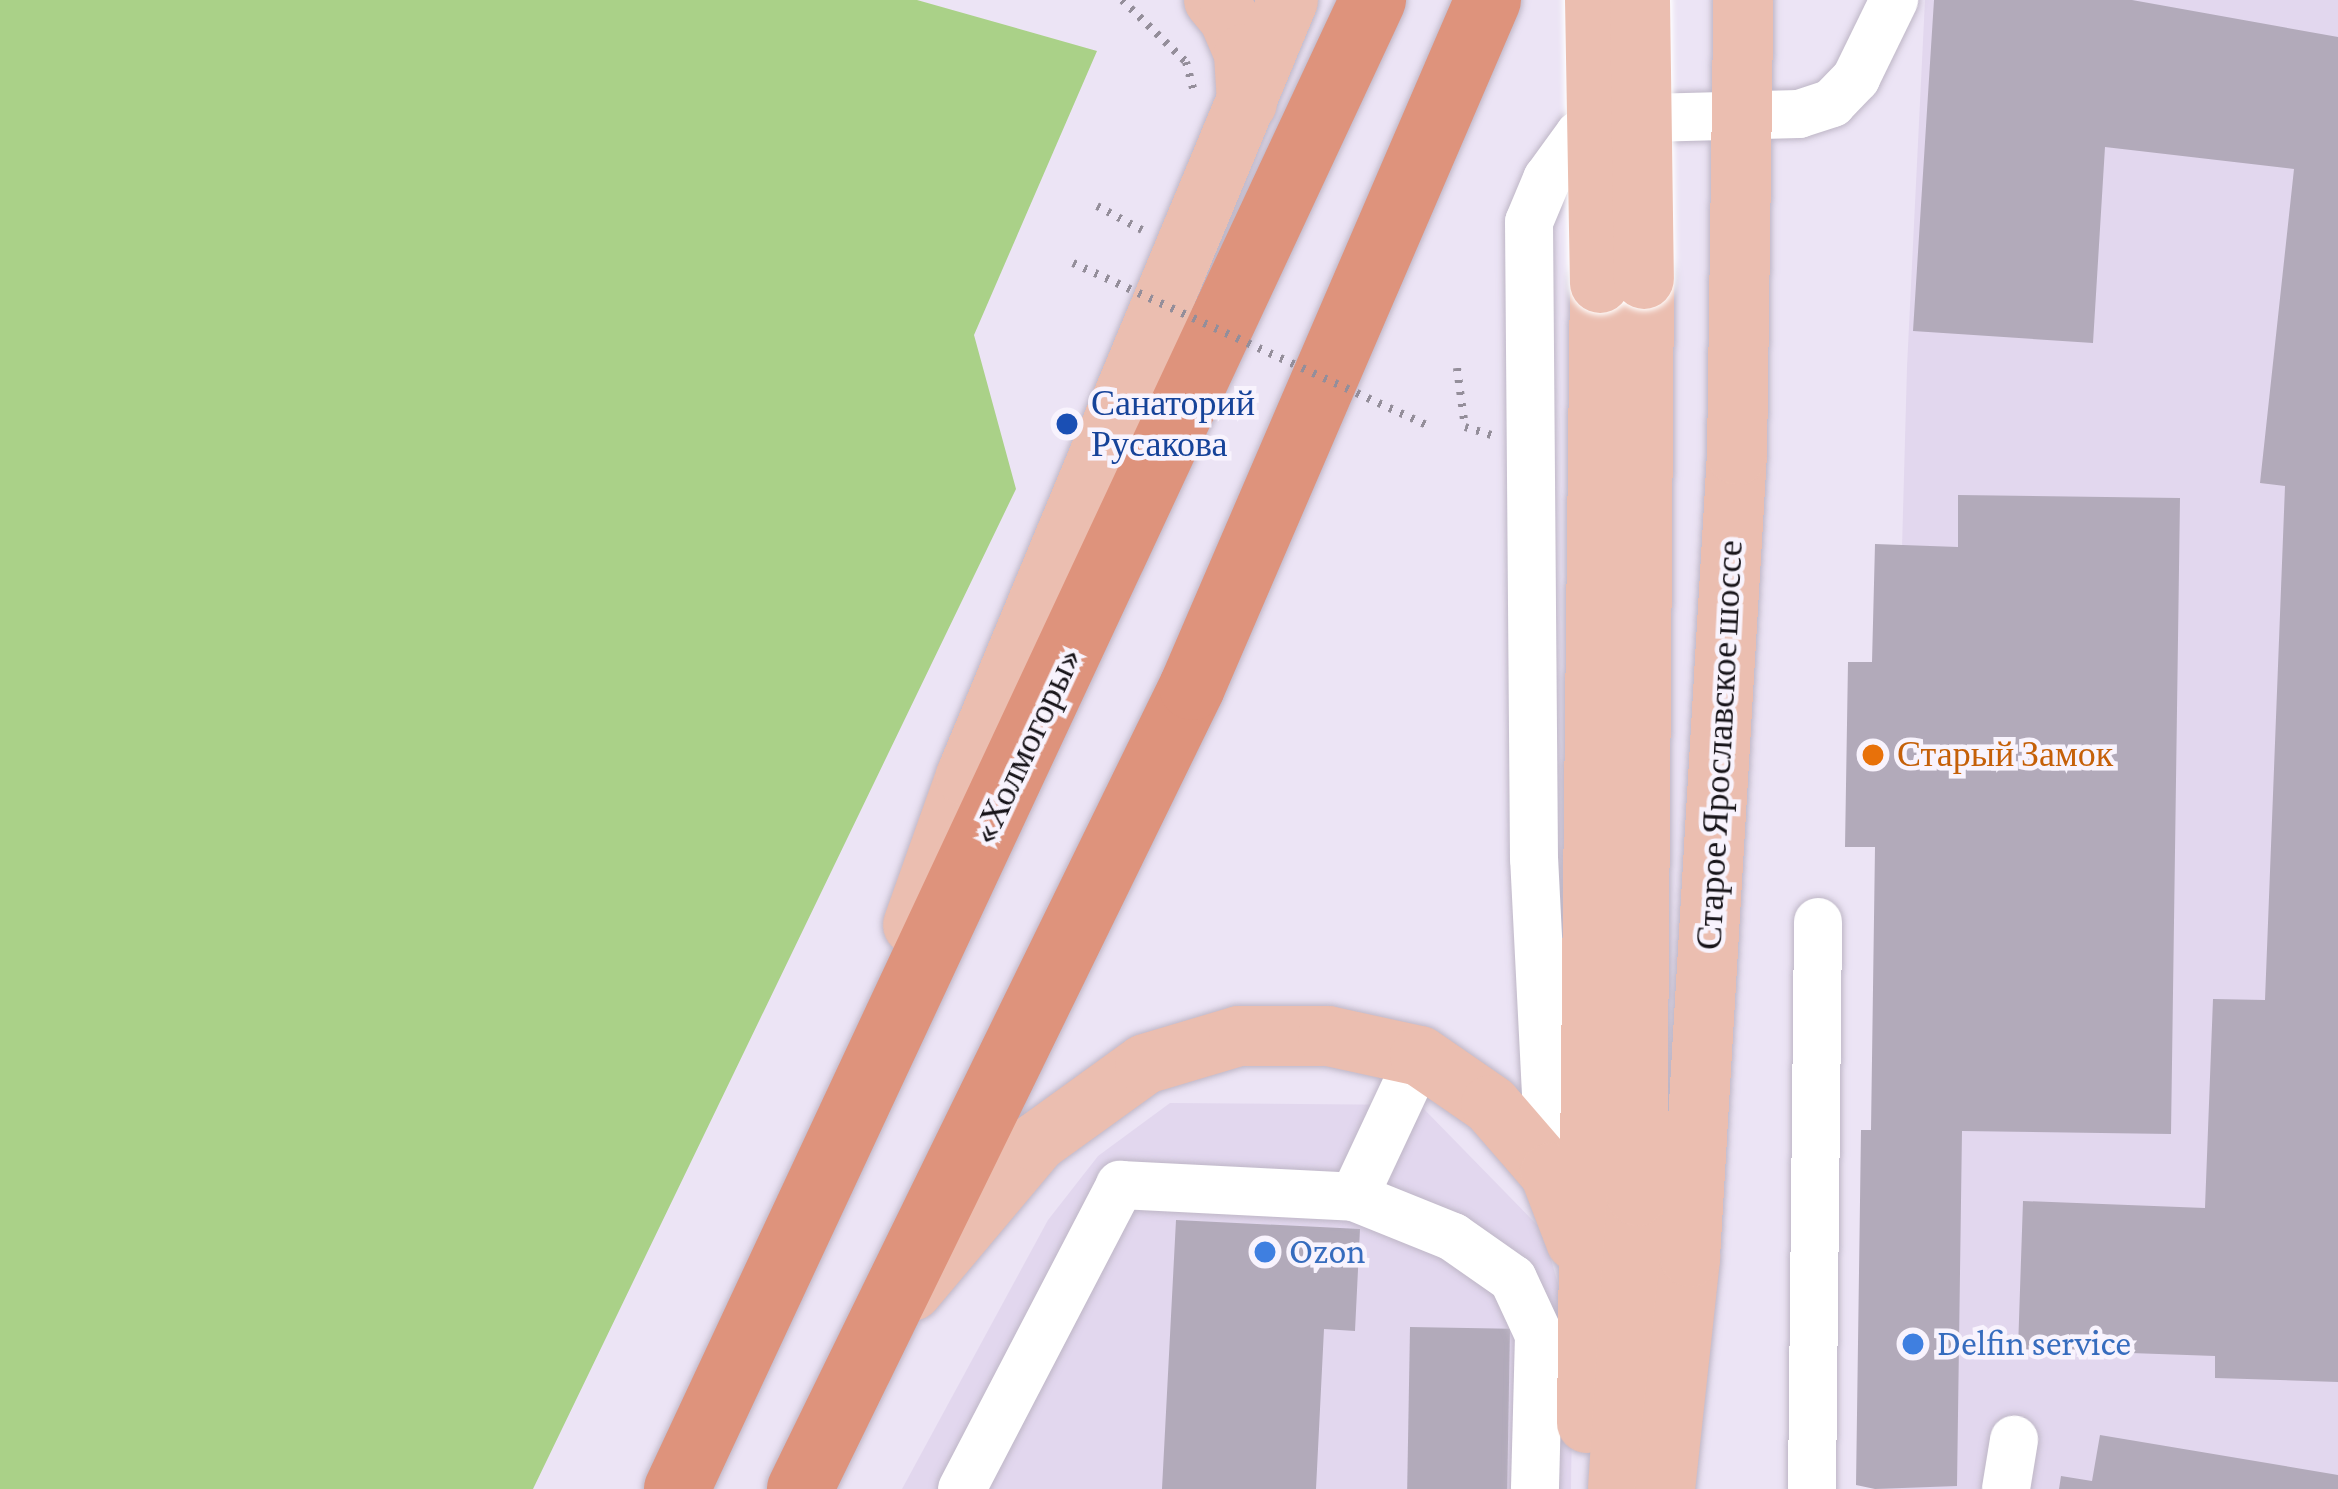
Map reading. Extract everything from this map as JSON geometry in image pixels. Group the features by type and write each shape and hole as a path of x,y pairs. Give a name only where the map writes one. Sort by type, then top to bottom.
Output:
{"highway":[{"name":"«Холмогоры»","path":"676,1489 810,1213 1373,0"},
{"path":"800,1489 1192,687 1488,0"}],"main road":[{"path":"810,1213 966,776 1244,54 1229,18 1214,0"},
{"path":"1223,107 1288,0"},
{"name":"Старое Ярославское шоссе","path":"1594,0 1622,281 1636,1196 1618,1489"},
{"name":"Старое Ярославское шоссе","path":"1588,1489 1586,1291 1622,281 1640,0"},
{"name":"Старое Ярославское шоссе","path":"1665,1489 1690,1257 1737,455 1744,0"},
{"path":"870,1342 1037,1142 1145,1064 1239,1036 1328,1036 1420,1056 1491,1105 1550,1173 1573,1228 1586,1291"}],"street":[{"path":"1550,1173 1534,860 1529,222 1546,179 1579,135 1610,119 1799,114 1832,103 1856,78 1894,0"},
{"path":"1812,1489 1819,922"},
{"path":"1354,1197 1420,1056"},
{"path":"962,1489 1120,1185 1354,1197 1454,1237 1513,1279 1539,1335 1535,1489"},
{"path":"2006,1489 2014,1440"}],"path":[{"path":"1122,0 1186,62 1223,107"},
{"path":"1097,206 1155,237"},
{"path":"1073,263 1431,428"}],"shaded area":[{"path":"1925,0 2338,0 2338,1489 1876,1489 1907,367"},
{"path":"1170,1103 1420,1105 1543,1231 1573,1337 1571,1489 902,1489 1048,1220 1098,1156"}],"green space":[{"path":"0,0 917,0 1097,51 974,335 1016,489 533,1489 0,1489"}],"building":[{"path":"1934,0 2132,0 2338,37 2338,1382 2215,1378 2215,1356 2018,1349 2023,1201 2205,1208 2213,999 2265,1000 2285,486 2260,483 2294,169 2105,147 2093,343 1913,331"},
{"path":"1958,495 2180,498 2171,1134 1962,1131 1957,1486 1875,1489 1856,1485 1861,1130 1871,1130 1875,847 1845,847 1848,662 1872,662 1875,544 1958,547"},
{"path":"1176,1220 1360,1229 1355,1331 1324,1329 1316,1489 1162,1489"},
{"path":"1410,1327 1510,1329 1507,1489 1407,1489"},
{"path":"2100,1435 2338,1475 2338,1489 2059,1489 2061,1476 2092,1481"}],"place":[{"name":"Санаторий Русакова","path":"1067,424"},
{"name":"Старый Замок","path":"1873,755"},
{"name":"Ozon","path":"1265,1252"},
{"name":"Delfin service","path":"1913,1344"}]}
